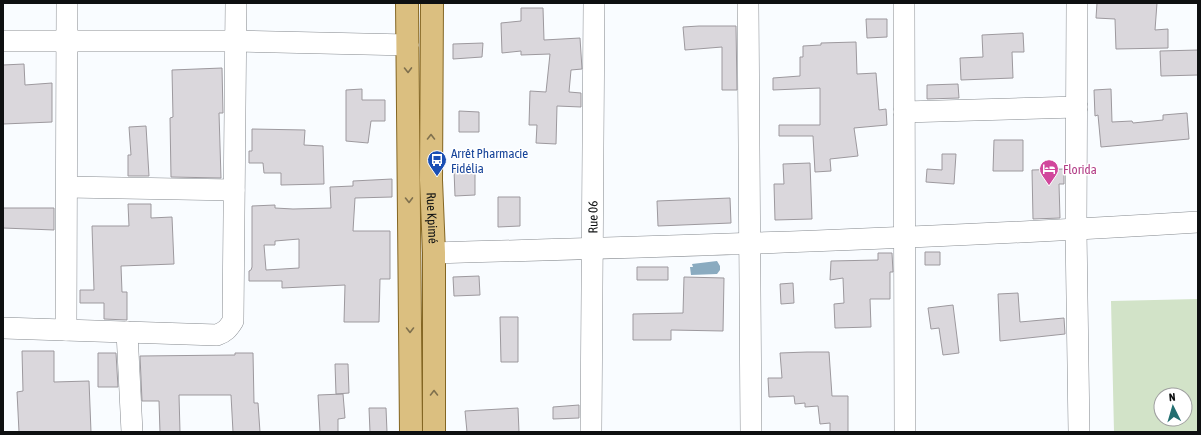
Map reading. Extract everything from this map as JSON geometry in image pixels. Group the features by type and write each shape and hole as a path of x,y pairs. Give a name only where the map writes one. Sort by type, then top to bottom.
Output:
{"main road":[{"name":"Rue Kpimé","path":"407,3 411,432"},
{"name":"Rue Kpimé","path":"432,3 431,172 434,253 434,432"}],"street":[{"path":"66,330 67,3"},
{"path":"3,328 217,335 225,332 229,328 233,320 237,42 236,3"},
{"name":"Rue 06","path":"591,432 591,248 594,3"},
{"path":"748,3 751,432"},
{"path":"904,3 904,432"},
{"path":"1077,3 1076,230 1078,432"},
{"path":"3,41 237,42 408,45"},
{"path":"904,112 1077,107"},
{"path":"67,187 234,190"},
{"path":"434,253 749,243 1076,230 1198,222"},
{"path":"127,332 132,432"}],"green space":[{"path":"1198,299 1198,432 1114,432 1111,301"}],"water":[{"path":"717,261 720,266 720,270 717,274 691,275 690,267 693,267 692,264"}],"building":[{"path":"1097,3 1157,3 1155,30 1168,29 1168,48 1116,49 1115,19 1096,18"},
{"path":"521,8 543,8 544,40 580,38 582,69 571,70 569,92 581,93 581,107 557,106 556,144 536,143 537,125 529,125 530,91 546,92 550,54 521,55 521,51 502,53 501,23 521,21"},
{"path":"866,19 887,19 887,37 867,38"},
{"path":"736,26 737,90 722,90 722,47 685,50 683,27"},
{"path":"1023,33 1024,52 1012,52 1013,78 961,80 960,58 983,57 982,35"},
{"path":"856,42 857,74 876,73 879,110 886,109 887,125 854,128 858,156 830,159 831,171 815,172 813,136 779,136 779,125 820,125 820,88 773,90 773,78 800,76 800,57 803,57 803,46 821,45 821,43"},
{"path":"483,43 482,57 453,59 453,44"},
{"path":"1198,50 1198,75 1161,76 1160,51"},
{"path":"24,64 25,85 52,83 52,122 3,124 3,65"},
{"path":"222,68 223,113 219,113 221,178 171,177 170,118 173,117 172,70"},
{"path":"958,84 959,98 927,99 927,85"},
{"path":"362,89 362,100 385,100 385,121 371,121 368,143 346,141 346,90"},
{"path":"1111,89 1112,122 1132,121 1133,123 1163,120 1163,115 1187,113 1189,139 1101,147 1098,115 1095,116 1094,90"},
{"path":"459,111 479,112 479,132 459,132"},
{"path":"146,126 149,176 128,176 128,155 131,155 129,127"},
{"path":"252,129 305,130 304,145 323,146 324,184 281,185 281,173 264,173 263,163 249,163 249,151 252,151"},
{"path":"994,140 1023,140 1023,171 993,171"},
{"path":"942,154 956,154 954,184 926,182 927,169 942,170"},
{"path":"810,163 812,219 775,220 774,184 784,184 783,164"},
{"path":"475,169 475,195 455,196 454,170"},
{"path":"1064,169 1064,184 1059,184 1060,218 1033,219 1032,170"},
{"path":"392,179 392,197 355,198 353,231 390,231 390,279 380,279 379,322 344,322 345,285 282,288 282,281 249,281 249,271 252,267 252,206 275,205 275,208 293,209 331,208 330,187 353,186 353,181","holes":["299,239 299,268 266,270 264,245 275,245 275,241"]},
{"path":"498,197 520,197 520,226 498,227"},
{"path":"730,198 731,223 658,226 657,201"},
{"path":"128,204 151,204 151,218 172,217 174,264 121,266 122,292 127,292 127,320 104,319 104,303 80,303 80,290 94,290 92,226 129,226"},
{"path":"3,208 54,208 54,230 3,228"},
{"path":"925,252 940,252 940,265 925,265"},
{"path":"878,253 892,253 893,272 890,272 890,299 870,299 871,327 835,328 834,304 844,303 843,278 830,280 831,261 878,260"},
{"path":"637,267 668,267 668,280 637,280"},
{"path":"479,276 480,295 454,296 453,277"},
{"path":"684,277 724,278 723,331 671,330 671,340 633,340 633,314 683,313"},
{"path":"793,283 794,303 781,304 780,284"},
{"path":"1018,293 1020,322 1064,318 1065,334 1000,341 998,294"},
{"path":"953,305 959,353 943,355 939,328 931,329 928,308"},
{"path":"500,317 518,317 518,362 501,362"},
{"path":"22,351 54,351 54,382 89,381 91,432 19,432 17,392 23,391"},
{"path":"829,352 832,396 848,396 848,432 830,432 830,423 820,424 818,406 805,407 805,403 795,404 794,396 769,397 768,378 782,378 780,353"},
{"path":"98,353 116,353 118,387 98,387"},
{"path":"235,353 253,353 254,403 258,403 260,432 233,432 231,395 179,395 180,432 160,432 159,401 142,401 140,356 235,355"},
{"path":"335,364 348,364 349,393 336,394"},
{"path":"343,394 345,418 338,419 338,432 320,432 318,395"},
{"path":"579,405 579,418 553,419 553,407"},
{"path":"369,408 386,408 387,432 370,432"},
{"path":"518,408 519,432 467,432 465,411"}],"place":[{"name":"Arrêt Pharmacie Fidélia","path":"437,177"},
{"name":"Florida","path":"1049,186"}]}
